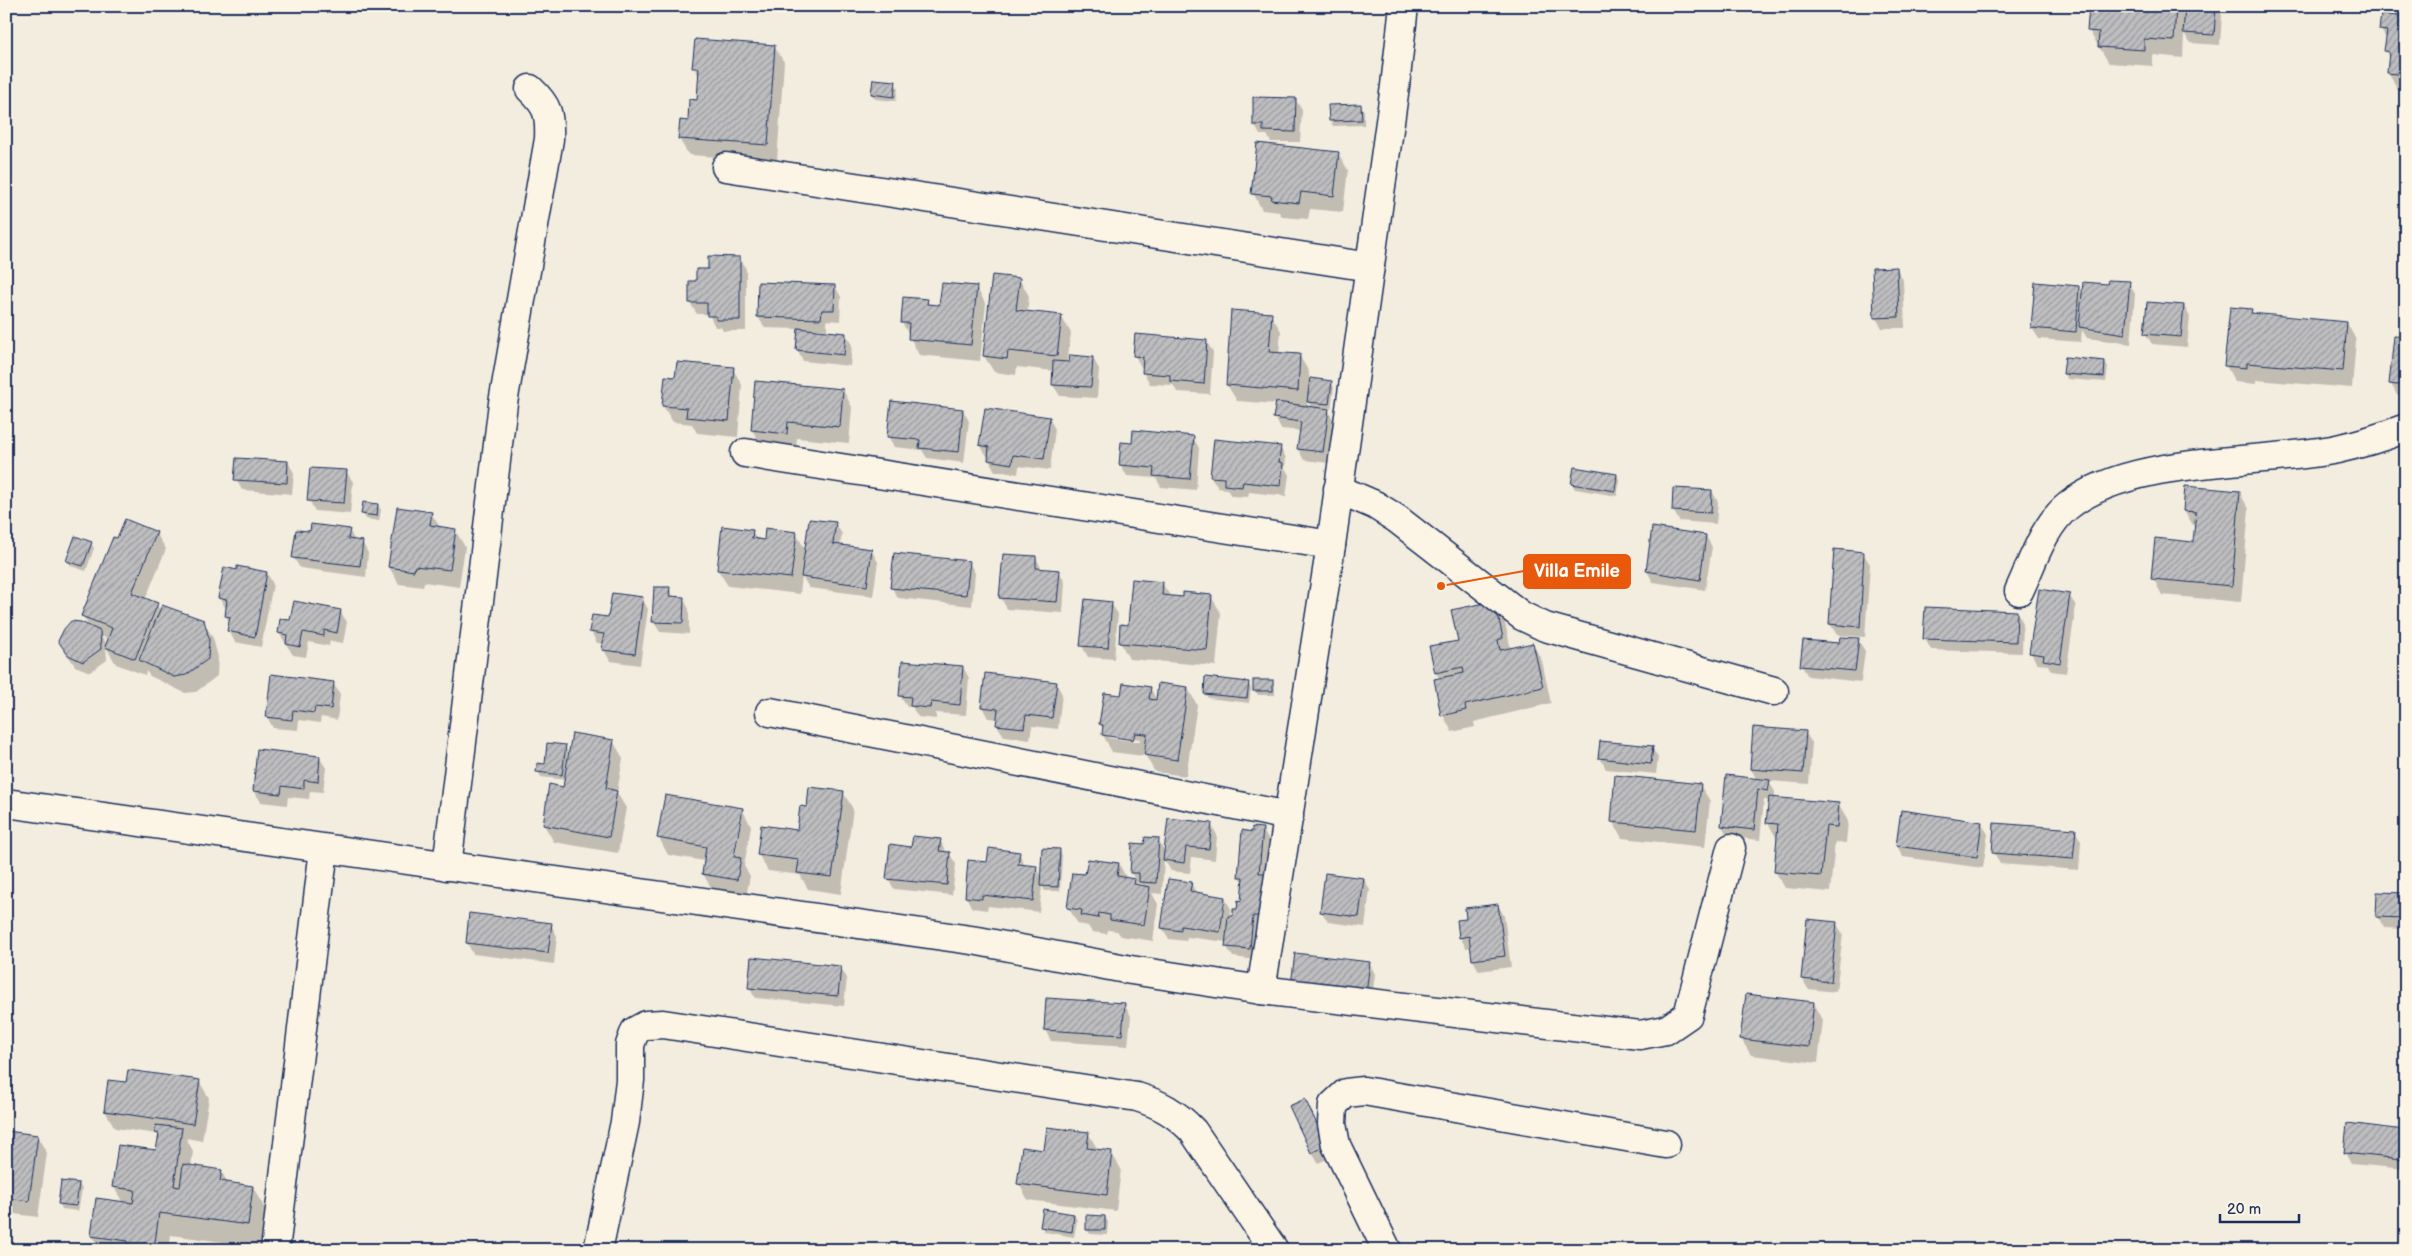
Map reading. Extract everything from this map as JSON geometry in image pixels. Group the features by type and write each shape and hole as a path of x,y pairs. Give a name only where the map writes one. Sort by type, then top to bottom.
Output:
{"street":[{"path":"1262,990 1331,545 1404,6"},
{"path":"447,866 503,403 550,139 550,117 542,100 530,89"},
{"path":"726,167 1370,267"},
{"path":"2019,592 2049,529 2068,507 2106,483 2163,470 2336,449 2377,439 2406,428"},
{"path":"745,453 1331,545"},
{"path":"1338,489 1376,505 1397,519 1522,616 1545,627 1774,691"},
{"path":"770,712 1289,816"},
{"path":"6,803 978,942 1131,970 1262,990 1640,1035 1666,1030 1688,1015 1731,848"},
{"path":"275,1250 324,849"},
{"path":"598,1250 625,1122 630,1080 630,1044 634,1031 646,1025 663,1024 1137,1097 1159,1103 1178,1115 1193,1130 1274,1250"},
{"path":"1387,1250 1336,1145 1332,1124 1332,1105 1346,1093 1364,1091 1666,1144"}],"building":[{"path":"2089,6 2176,6 2174,41 2144,39 2144,50 2098,47 2099,32 2087,31"},
{"path":"2185,6 2216,6 2214,35 2183,33"},
{"path":"2398,6 2406,6 2406,75 2387,73 2389,52 2384,51 2387,31 2379,30 2381,14 2397,16"},
{"path":"695,39 775,45 768,145 678,139 680,120 688,121 689,99 697,100 699,68 692,68"},
{"path":"873,79 896,81 894,97 871,94"},
{"path":"1253,97 1296,98 1295,132 1263,131 1263,125 1253,125"},
{"path":"1361,104 1362,120 1329,121 1328,105"},
{"path":"1257,143 1339,152 1334,196 1301,192 1299,203 1271,200 1272,196 1251,194"},
{"path":"708,256 740,257 740,320 716,320 716,316 707,316 707,303 689,303 689,281 696,281 696,269 708,269"},
{"path":"1897,267 1899,317 1874,318 1872,268"},
{"path":"992,275 1020,278 1016,310 1062,315 1057,356 1008,351 1007,359 983,356"},
{"path":"2108,280 2130,281 2125,334 2079,327 2083,282 2107,284"},
{"path":"758,282 835,285 834,310 822,310 821,319 757,317"},
{"path":"2035,282 2079,286 2076,332 2031,328"},
{"path":"942,283 977,286 971,345 908,339 909,323 901,323 903,297 928,299 927,304 939,305"},
{"path":"2147,302 2184,305 2181,337 2144,334"},
{"path":"2230,307 2252,309 2251,313 2347,322 2343,371 2247,363 2247,368 2224,366"},
{"path":"1231,310 1272,313 1269,352 1300,354 1298,391 1226,385"},
{"path":"798,328 846,333 844,355 796,350"},
{"path":"1135,334 1207,340 1204,384 1170,381 1170,375 1142,373 1143,357 1133,356"},
{"path":"2394,336 2406,337 2406,386 2389,384"},
{"path":"1070,355 1093,357 1091,387 1052,385 1053,361 1069,362"},
{"path":"2065,357 2105,361 2104,377 2063,374"},
{"path":"677,362 734,367 729,421 686,417 687,408 662,406 665,376 675,377"},
{"path":"1310,378 1332,381 1329,404 1307,402"},
{"path":"755,381 843,389 840,427 788,422 787,434 751,430"},
{"path":"891,401 963,409 959,452 919,448 920,440 887,437"},
{"path":"1276,402 1329,409 1323,452 1297,449 1301,422 1273,418"},
{"path":"985,408 1050,417 1044,459 1013,455 1012,464 988,460 989,447 979,445"},
{"path":"1133,430 1194,436 1190,479 1153,476 1154,468 1119,465 1121,442 1132,443"},
{"path":"1214,439 1281,446 1279,462 1283,463 1281,486 1243,482 1242,487 1224,485 1224,478 1210,477"},
{"path":"236,458 288,461 287,483 234,480"},
{"path":"1574,467 1617,474 1615,491 1571,484"},
{"path":"310,468 347,470 344,503 307,501"},
{"path":"2185,486 2240,491 2232,586 2151,579 2155,538 2193,542 2196,512 2183,511"},
{"path":"1673,488 1712,490 1711,513 1672,511"},
{"path":"363,502 378,504 377,516 361,514"},
{"path":"397,507 432,512 430,525 456,529 450,570 415,566 414,571 388,567"},
{"path":"125,519 157,532 132,593 158,603 135,659 105,647 112,628 81,616 113,537 117,538"},
{"path":"809,519 836,522 833,544 872,549 867,586 801,577"},
{"path":"311,524 350,529 348,539 363,541 360,566 292,558 296,530 310,531"},
{"path":"722,526 753,530 752,538 764,540 765,528 797,532 791,578 717,570"},
{"path":"1652,527 1706,535 1700,580 1646,571"},
{"path":"75,536 92,542 83,566 66,561"},
{"path":"1834,549 1864,552 1860,627 1829,624"},
{"path":"894,553 970,561 966,595 890,588"},
{"path":"1003,554 1036,556 1036,568 1060,570 1057,602 999,598"},
{"path":"237,566 267,572 255,637 227,631 230,617 225,616 227,600 218,598 224,567 237,570"},
{"path":"1132,579 1163,582 1162,595 1183,597 1183,592 1212,595 1207,650 1119,643 1120,624 1128,625"},
{"path":"654,587 670,587 669,596 684,597 683,623 652,622"},
{"path":"2039,589 2070,594 2060,663 2043,660 2044,655 2029,653"},
{"path":"612,593 643,597 635,654 602,650 604,634 589,632 592,615 608,617"},
{"path":"1085,599 1112,602 1108,648 1080,646"},
{"path":"294,601 341,610 337,633 324,630 324,636 303,632 300,647 286,644 287,635 278,633 280,619 290,620"},
{"path":"1495,601 1503,638 1498,640 1500,650 1533,643 1543,687 1465,705 1466,710 1441,716 1434,679 1464,673 1463,667 1435,673 1429,646 1458,641 1451,610"},
{"path":"162,605 204,620 209,639 208,659 186,675 174,677 139,660"},
{"path":"1925,607 2017,611 2016,642 1923,639"},
{"path":"71,621 81,622 100,631 101,649 83,662 68,655 58,641 64,629"},
{"path":"1840,637 1859,638 1855,671 1800,666 1803,640 1839,643"},
{"path":"902,661 963,666 960,705 931,702 930,708 910,706 911,697 899,696"},
{"path":"985,673 1057,682 1052,718 1026,715 1024,728 996,725 998,709 981,707"},
{"path":"271,674 334,682 331,709 315,707 314,713 293,710 292,720 266,717"},
{"path":"1205,677 1249,682 1247,698 1204,694"},
{"path":"1253,680 1273,680 1273,691 1253,691"},
{"path":"1123,683 1151,687 1149,699 1156,700 1158,683 1188,687 1177,760 1144,755 1147,734 1135,733 1133,740 1102,735 1103,725 1099,724 1104,693 1121,695"},
{"path":"1753,727 1806,731 1803,773 1750,769"},
{"path":"572,733 614,740 606,788 617,791 609,837 543,825 549,784 563,787"},
{"path":"1600,741 1653,746 1651,764 1598,758"},
{"path":"547,743 566,745 562,775 536,772 537,763 545,764"},
{"path":"257,749 320,756 318,782 304,780 304,789 282,786 281,794 253,791"},
{"path":"1615,775 1701,784 1696,830 1611,822"},
{"path":"1726,775 1770,780 1768,791 1758,789 1754,830 1721,826"},
{"path":"809,787 844,791 832,877 797,873 799,860 757,855 761,825 797,830 800,806 807,807"},
{"path":"665,795 743,808 734,857 741,858 737,880 702,874 706,847 657,838"},
{"path":"1769,797 1839,803 1837,827 1826,826 1821,876 1774,872 1778,824 1766,823"},
{"path":"1901,810 1982,822 1977,857 1896,846"},
{"path":"1168,818 1212,823 1209,849 1186,847 1184,863 1163,860"},
{"path":"1994,823 2076,829 2073,859 1992,853"},
{"path":"1252,827 1263,828 1259,873 1265,873 1261,916 1253,916 1250,949 1225,947 1228,916 1233,916 1233,909 1237,909 1238,900 1241,901 1243,877 1238,877 1242,830 1252,832"},
{"path":"913,836 941,839 939,851 950,852 947,885 886,879 890,844 911,847"},
{"path":"1145,837 1159,838 1156,883 1139,882 1139,873 1130,873 1132,843 1144,844"},
{"path":"989,848 1020,852 1018,864 1037,866 1033,901 982,895 982,899 965,897 968,860 987,862"},
{"path":"1042,848 1060,849 1058,887 1040,886"},
{"path":"1088,859 1119,863 1117,876 1135,879 1134,884 1150,887 1144,925 1110,920 1110,915 1099,913 1098,918 1081,915 1082,910 1067,908 1072,873 1085,874"},
{"path":"1325,873 1364,878 1359,917 1320,912"},
{"path":"1168,879 1192,882 1190,891 1225,897 1220,932 1181,926 1181,931 1161,928"},
{"path":"2377,892 2406,893 2406,918 2376,917"},
{"path":"1498,904 1505,956 1472,960 1469,936 1459,938 1457,920 1466,919 1465,908"},
{"path":"469,913 552,923 548,953 466,943"},
{"path":"1807,919 1837,922 1831,982 1801,979"},
{"path":"1295,953 1370,962 1366,994 1291,985"},
{"path":"751,957 841,966 838,996 748,988"},
{"path":"2404,971 2406,971 2406,997 2404,997"},
{"path":"1746,994 1814,1002 1809,1047 1740,1039"},
{"path":"1046,998 1125,1003 1122,1035 1044,1030"},
{"path":"128,1070 200,1080 193,1124 104,1111 108,1080 126,1082"},
{"path":"1305,1099 1327,1145 1311,1153 1289,1106"},
{"path":"2347,1123 2405,1130 2401,1159 2344,1153"},
{"path":"156,1125 182,1128 174,1186 180,1187 183,1164 222,1170 220,1181 253,1186 248,1225 159,1213 154,1250 126,1249 128,1241 91,1236 96,1198 133,1203 135,1190 112,1187 118,1145 156,1150 159,1134 155,1133"},
{"path":"1047,1127 1089,1132 1087,1148 1112,1151 1107,1195 1017,1184 1022,1147 1044,1150"},
{"path":"7,1131 38,1135 29,1201 6,1198"},
{"path":"61,1181 79,1183 76,1206 58,1204"},
{"path":"1043,1209 1074,1214 1072,1232 1040,1227"},
{"path":"1086,1215 1105,1216 1105,1230 1086,1230"}],"place":[{"name":"Villa Emile","path":"1441,586"}]}
